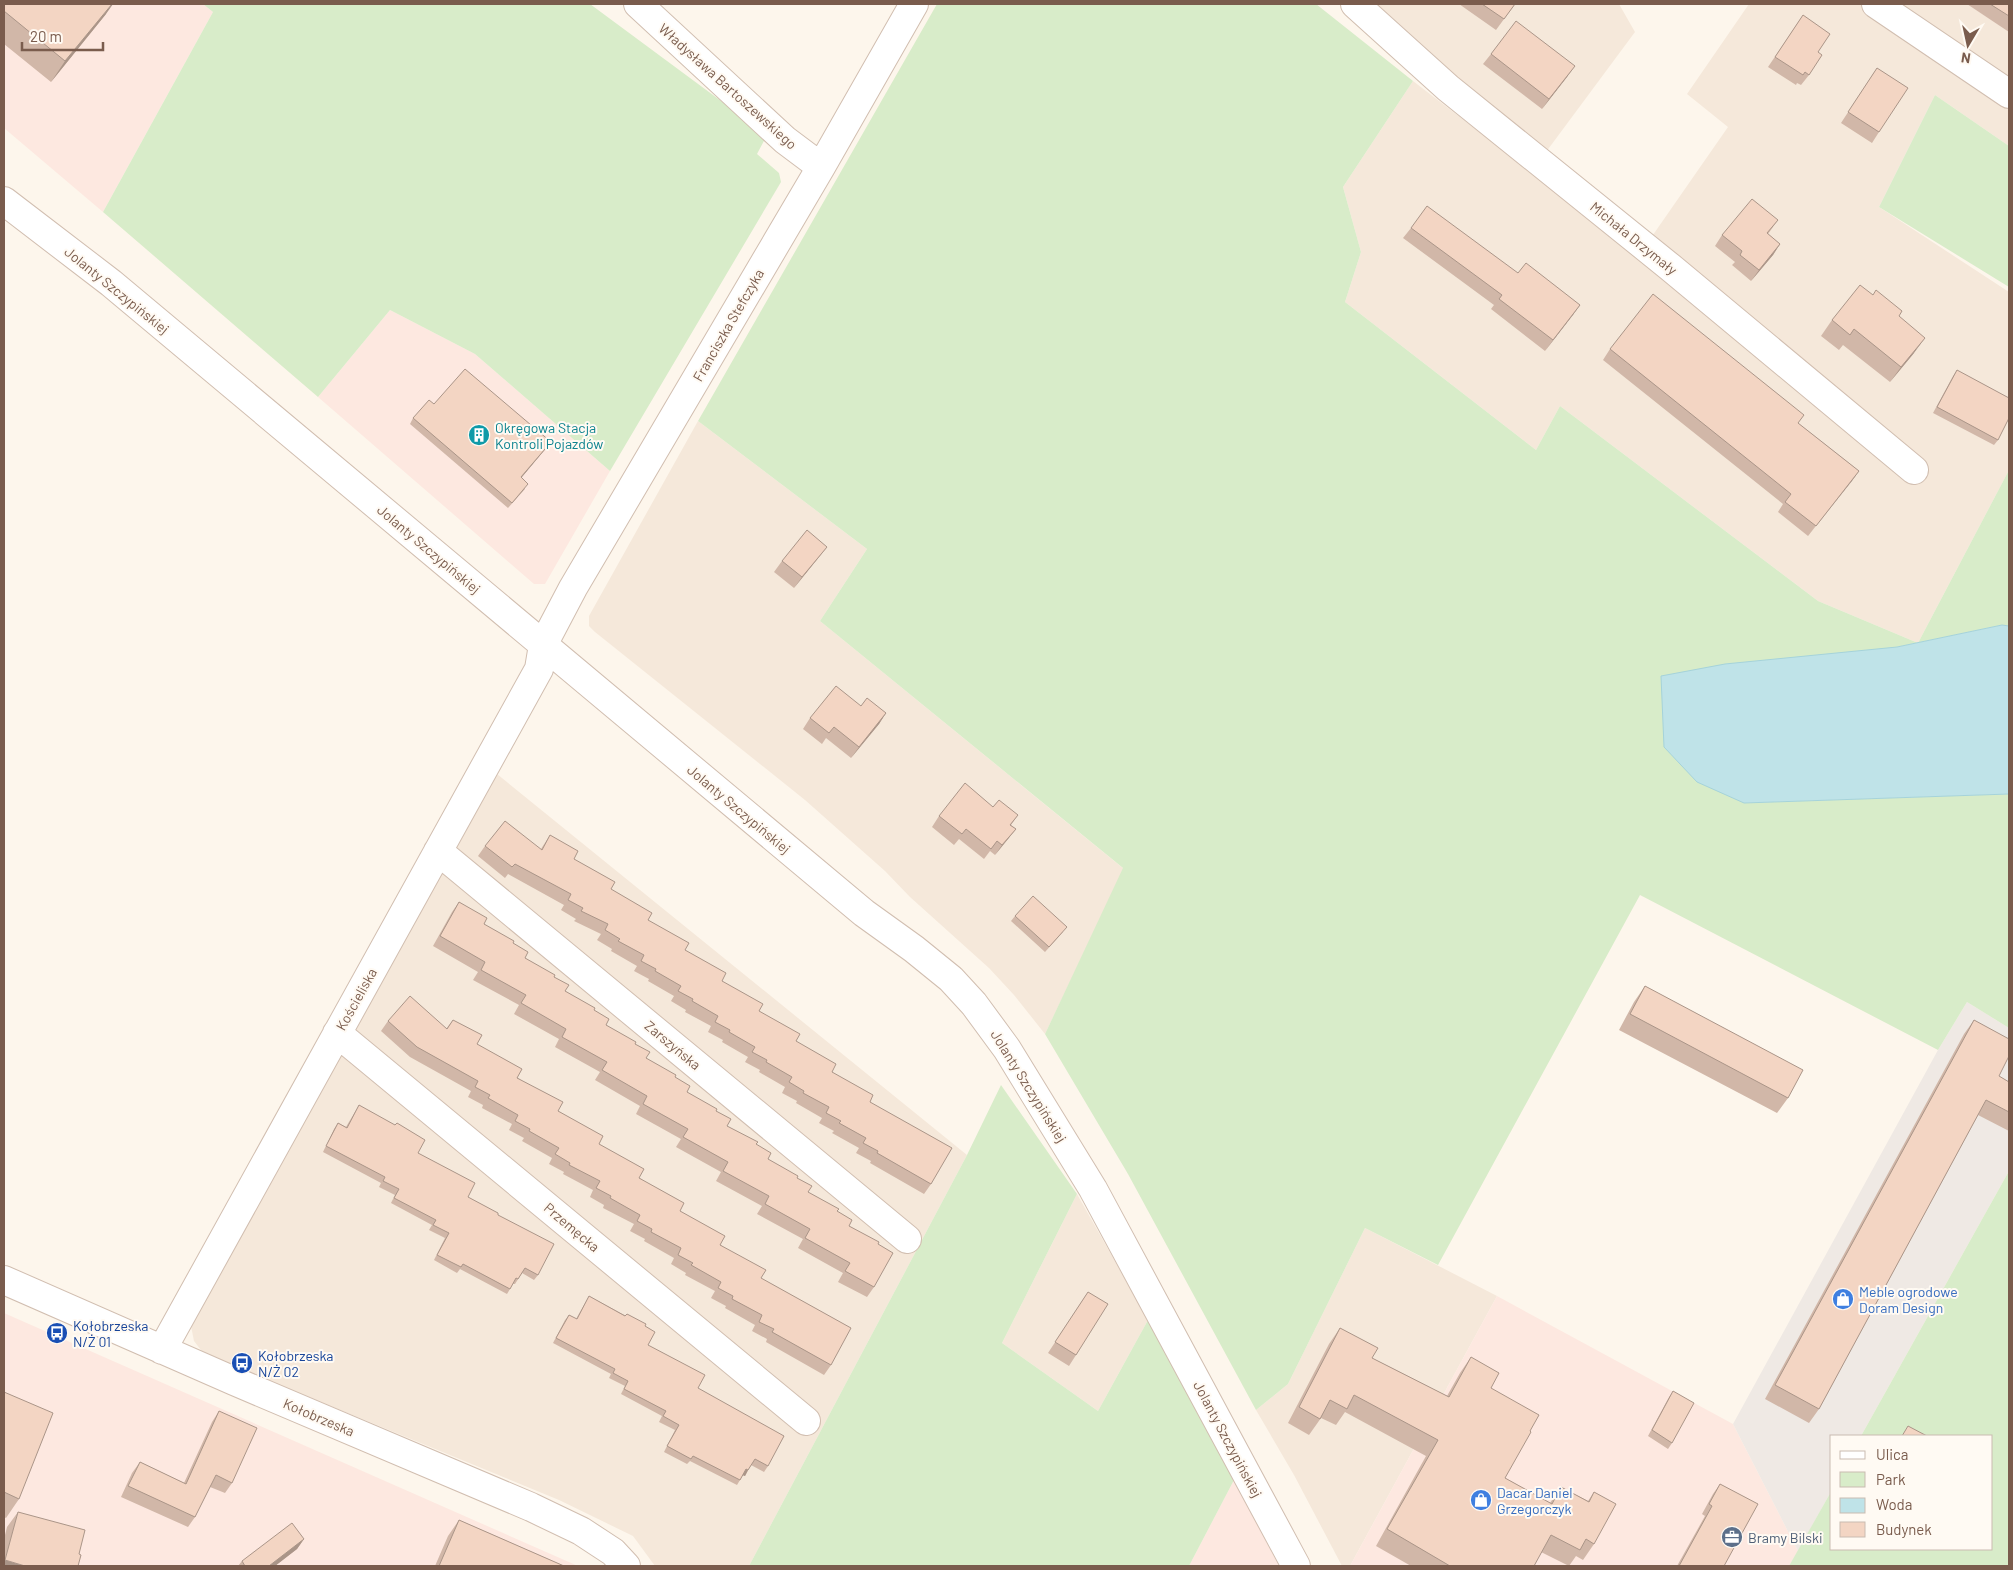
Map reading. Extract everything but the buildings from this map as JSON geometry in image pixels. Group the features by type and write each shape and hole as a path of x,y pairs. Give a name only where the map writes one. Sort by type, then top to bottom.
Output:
{"street":[{"name":"Władysława Bartoszewskiego","path":"638,4 785,140 821,167"},
{"name":"Franciszka Stefczyka","path":"543,645 588,563 821,167 914,4"},
{"name":"Michała Drzymały","path":"1355,4 1448,88 1662,261 1914,470"},
{"path":"1876,4 2009,94"},
{"name":"Jolanty Szczypińskiej","path":"4,201 126,295 864,913 914,949 951,979 974,1004 1008,1049 1093,1189 1296,1566"},
{"name":"Kościeliska","path":"162,1350 539,669 543,645"},
{"name":"Zarszyńska","path":"438,851 907,1239"},
{"name":"Przemęcka","path":"337,1033 806,1421"},
{"name":"Kołobrzeska","path":"4,1280 162,1350 531,1508 581,1531 613,1552 626,1566"}],"shaded area":[{"path":"4,4 203,4 213,12 103,212 4,128"},
{"path":"1368,4 1619,4 1635,32 1546,152"},
{"path":"1749,4 2009,4 2009,146 1935,95 1879,207 2009,292 2009,470 1918,643 1818,601 1560,406 1536,450 1345,302 1361,252 1343,187 1413,81 1639,255 1728,127 1687,94"},
{"path":"390,310 475,354 610,471 545,584 534,584 318,397"},
{"path":"698,421 867,549 820,621 1124,869 1045,1034 1014,995 989,968 910,897 885,871 805,800 589,626 589,616"},
{"path":"497,774 967,1155 749,1566 655,1566 633,1536 559,1500 204,1354 194,1341 191,1326 198,1309"},
{"path":"1967,1002 2009,1028 2009,1171 1862,1435 1830,1435 1830,1494 1798,1551 1733,1424 1938,1050"},
{"path":"1077,1194 1148,1320 1098,1411 1002,1343"},
{"path":"1365,1228 1497,1296 1350,1566 1342,1566 1294,1475 1256,1410 1288,1384"},
{"path":"1497,1296 1733,1424 1798,1551 1789,1566 1350,1566"},
{"path":"4,1313 435,1503 578,1566 4,1566"},
{"path":"1234,1480 1279,1566 1189,1566"}],"green space":[{"path":"203,4 590,4 767,135 757,154 779,173 781,182 610,471 475,354 390,310 318,397 103,212 213,12"},
{"path":"937,4 1316,4 1413,81 1343,187 1361,252 1345,302 1536,450 1560,406 1818,601 1917,643 1897,647 1744,803 2009,794 2009,1028 1967,1002 1938,1050 1640,895 1438,1265 1365,1228 1288,1384 1256,1410 1128,1174 1045,1034 1123,868 820,621 867,549 698,421"},
{"path":"1935,95 2009,146 2009,287 1879,207"},
{"path":"2009,470 2009,626 2002,625 1918,643"},
{"path":"1001,1085 1077,1194 1002,1343 1098,1411 1148,1320 1234,1480 1189,1566 749,1566 967,1155"},
{"path":"2009,1171 2009,1566 1789,1566 1830,1494 1830,1550 1993,1550 1993,1435 1862,1435"}],"water":[{"path":"2002,625 2009,626 2009,794 1744,803 1697,782 1664,747 1661,676 1725,664 1897,647"}],"place":[{"name":"Okręgowa Stacja Kontroli Pojazdów","path":"479,435"},
{"name":"Meble ogrodowe Doram Design","path":"1843,1299"},
{"name":"Kołobrzeska N/Ż 01","path":"57,1333"},
{"name":"Kołobrzeska N/Ż 02","path":"242,1363"},
{"name":"Dacar Daniel Grzegorczyk","path":"1481,1500"},
{"name":"Bramy Bilski","path":"1732,1537"}]}
